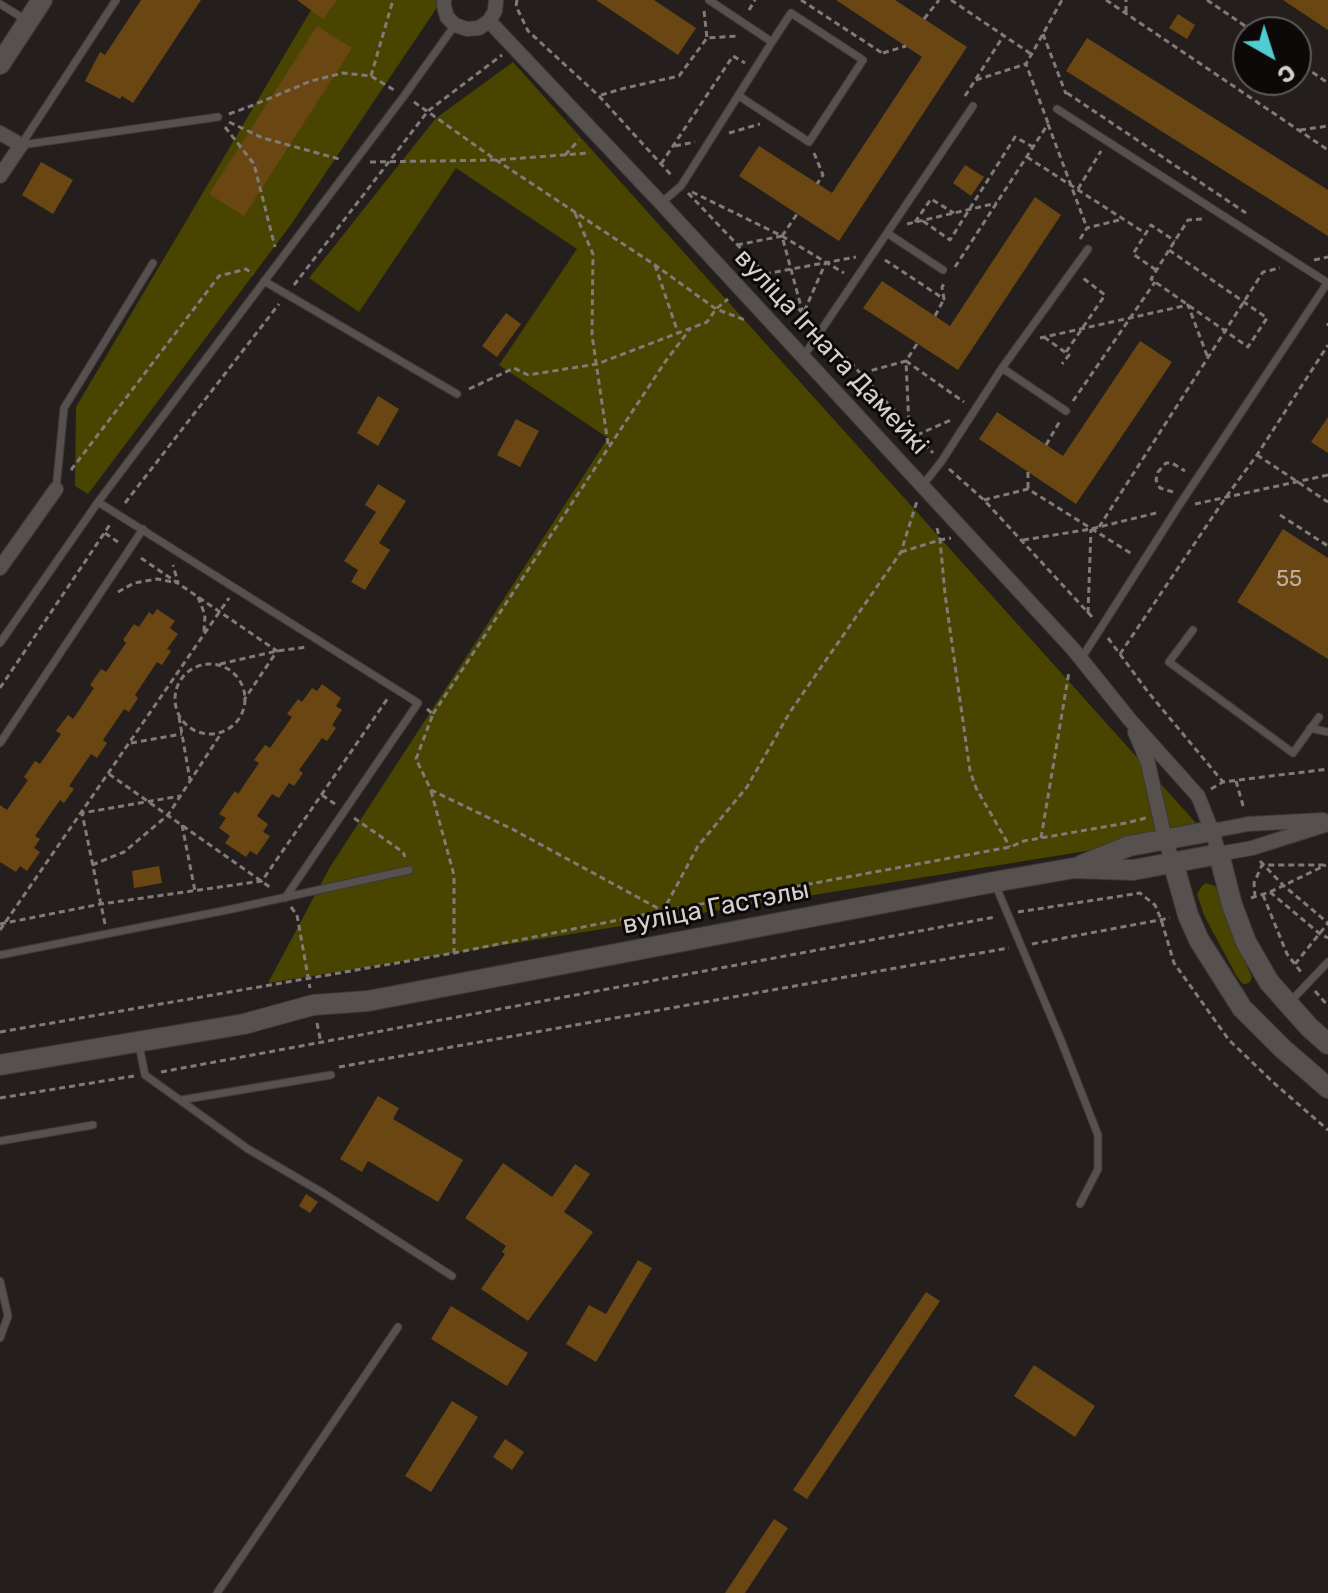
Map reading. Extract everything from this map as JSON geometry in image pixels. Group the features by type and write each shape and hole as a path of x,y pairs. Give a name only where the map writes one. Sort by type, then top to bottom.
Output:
{"main road":[{"path":"0,64 42,0"},
{"name":"вуліца Гастэлы","path":"1074,868 1129,846 1212,831"},
{"path":"1219,854 1232,905 1246,942 1269,982 1328,1044"},
{"name":"вуліца Гастэлы","path":"0,1065 315,1012 1074,868 1133,870 1219,854"},
{"path":"1173,862 1188,915 1199,940 1242,1008 1328,1088"}],"street":[{"path":"444,0 447,17 455,25 467,29 479,28 489,21 495,11 496,0"},
{"name":"вуліца Ігната Дамейкі","path":"489,21 1077,654 1130,720 1198,796 1219,854"},
{"path":"0,133 21,145 0,176"},
{"path":"0,568 56,489"},
{"name":"вуліца Ігната Дамейкі","path":"1130,720 1148,763 1173,862"},
{"name":"вуліца Гастэлы","path":"1212,831 1248,824 1328,822"},
{"name":"вуліца Гастэлы","path":"1219,854 1252,848 1328,822"}],"lane":[{"path":"21,145 116,0"},
{"path":"0,4 28,22"},
{"path":"707,4 772,42"},
{"path":"661,203 681,186 791,13 863,60 809,142 739,96"},
{"path":"0,643 98,502 455,25"},
{"path":"803,357 973,106"},
{"path":"1057,109 1328,282 1184,497 1101,629 1077,654"},
{"path":"21,145 218,117"},
{"path":"889,231 943,270"},
{"path":"922,486 1088,249"},
{"path":"56,489 64,408 153,263"},
{"path":"264,281 457,394"},
{"path":"1002,368 1066,411"},
{"path":"98,502 418,703 285,898"},
{"path":"0,743 143,529"},
{"path":"1193,630 1169,662 1293,753 1319,717"},
{"path":"1310,728 1328,732"},
{"path":"0,955 409,870"},
{"path":"994,882 1098,1135 1098,1169 1080,1204"},
{"path":"1288,1004 1328,962"},
{"path":"139,1043 145,1075 248,1149 452,1276"},
{"path":"181,1100 331,1075"},
{"path":"0,1141 93,1125"},
{"path":"0,1281 8,1316 0,1338"},
{"path":"217,1593 398,1327"}],"path":[{"path":"371,76 393,0"},
{"path":"517,0 516,6 528,31 599,96 737,245 862,373 941,462 984,500 1088,613 1148,692 1223,782"},
{"path":"801,0 882,53"},
{"path":"924,19 939,0"},
{"path":"951,0 1031,54"},
{"path":"975,81 1026,64 1061,1 1068,0"},
{"path":"1106,0 1328,150"},
{"path":"1126,0 1126,14"},
{"path":"1207,0 1232,17"},
{"path":"599,96 679,76 707,38 707,4"},
{"path":"0,688 117,514 428,111 513,47 528,31"},
{"path":"707,38 745,36 754,31"},
{"path":"1043,34 1067,93 1249,216"},
{"path":"863,60 906,46"},
{"path":"661,164 733,56 755,70"},
{"path":"1026,64 1087,228 1123,219"},
{"path":"218,117 311,81 343,73 371,76 428,111 716,309 781,334"},
{"path":"935,316 944,299 942,287 1067,93"},
{"path":"218,117 263,138 354,163 496,160 612,151"},
{"path":"218,117 254,164 279,261"},
{"path":"1298,130 1328,126"},
{"path":"565,155 590,128"},
{"path":"923,221 950,240 1015,137 1033,147"},
{"path":"1078,190 1107,141"},
{"path":"809,142 823,175 817,184"},
{"path":"1027,157 1145,233"},
{"path":"681,186 782,236 855,280"},
{"path":"914,223 931,199 954,213"},
{"path":"889,231 997,203"},
{"path":"575,213 593,254 592,335 608,447"},
{"path":"737,245 782,236 797,214"},
{"path":"1169,250 1267,318 1248,347 1151,279 1157,271 1169,250 1188,220 1227,218"},
{"path":"1157,271 1133,254 1145,233 1151,225 1175,241"},
{"path":"782,236 803,314"},
{"path":"765,274 872,255"},
{"path":"881,257 944,299"},
{"path":"1099,527 1263,272 1328,257"},
{"path":"803,314 826,262"},
{"path":"655,265 678,333"},
{"path":"56,489 219,276 246,269 264,281"},
{"path":"1066,352 1105,295 1073,270"},
{"path":"1046,445 1155,282"},
{"path":"457,394 514,368 528,375 597,364 707,322 739,288"},
{"path":"1021,342 1188,305"},
{"path":"1188,305 1208,358"},
{"path":"454,953 454,875 431,790 416,759 433,714 608,447 690,329"},
{"path":"1045,337 1069,355 1062,364"},
{"path":"909,427 906,361 917,344"},
{"path":"1120,654 1257,455 1328,345"},
{"path":"862,373 906,361"},
{"path":"906,361 967,404"},
{"path":"917,435 975,409"},
{"path":"1257,455 1328,502"},
{"path":"1179,491 1160,488 1156,480 1158,472 1166,463 1185,471"},
{"path":"1028,472 1028,489"},
{"path":"663,911 698,846 747,787 790,712 901,552 922,486"},
{"path":"984,500 1028,489 1145,561"},
{"path":"1280,515 1328,546"},
{"path":"937,528 970,771 976,788 1010,847"},
{"path":"1088,613 1091,529"},
{"path":"105,533 277,651"},
{"path":"901,552 940,540 967,536"},
{"path":"110,596 134,583 157,579 178,583"},
{"path":"0,930 236,588"},
{"path":"197,596 205,615 203,636"},
{"path":"222,732 213,734 193,730 179,716 175,707 177,687 188,671 197,666 326,645"},
{"path":"244,700 277,651"},
{"path":"1041,839 1077,654"},
{"path":"226,668 230,662"},
{"path":"92,865 124,852 168,815 222,732 239,720 244,700 241,682 235,674 217,665"},
{"path":"176,675 181,678"},
{"path":"2,923 101,904 262,881 395,688"},
{"path":"418,703 433,714"},
{"path":"179,716 190,780"},
{"path":"130,743 182,734"},
{"path":"1198,796 1223,782 1328,769"},
{"path":"109,774 285,898 297,915 321,1043"},
{"path":"431,790 514,830 663,911"},
{"path":"322,795 403,852 409,870"},
{"path":"82,813 180,796"},
{"path":"82,813 107,934"},
{"path":"0,1032 454,953 1010,847 1024,841 1126,823 1160,813"},
{"path":"182,825 195,891"},
{"path":"1255,897 1254,883 1262,865 1327,864"},
{"path":"1232,905 1270,892 1327,864"},
{"path":"1270,892 1328,938"},
{"path":"0,1098 145,1075 1008,914 1140,893 1155,905 1174,963 1229,1040 1328,1130"},
{"path":"1263,895 1287,954 1328,1006"},
{"path":"331,1075 338,1067 1188,915"},
{"path":"1295,964 1328,923"}],"shaded area":[{"path":"317,0 442,0 290,226 88,494 75,486 76,407"},
{"path":"513,62 1204,832 268,983 330,867 608,438 499,365 577,249 456,168 359,312 309,278 436,118"},
{"path":"1206,883 1217,890 1226,919 1252,977 1246,984 1237,977 1204,915 1197,894"}],"building":[{"path":"141,0 201,0 133,103 85,81 100,52 105,55"},
{"path":"297,0 337,0 323,19"},
{"path":"596,0 654,0 696,28 678,55"},
{"path":"836,0 895,0 967,47 839,241 739,176 759,146 832,193 922,57"},
{"path":"1283,0 1328,0 1328,30 1312,19 1312,16 1307,16"},
{"path":"1178,14 1195,25 1187,39 1169,28"},
{"path":"317,26 352,48 244,216 209,194"},
{"path":"1087,38 1328,190 1328,236 1066,71"},
{"path":"41,162 73,180 53,214 22,195"},
{"path":"965,165 984,177 971,196 953,183"},
{"path":"1035,197 1061,215 958,370 863,308 882,281 950,326"},
{"path":"506,313 521,324 497,357 482,346"},
{"path":"1140,341 1172,362 1076,504 979,439 997,412 1063,456"},
{"path":"378,396 399,409 378,446 357,433"},
{"path":"1328,417 1328,453 1311,442"},
{"path":"516,419 539,431 520,467 497,455"},
{"path":"378,484 406,501 379,543 390,550 365,590 351,582 358,570 344,561 376,512 365,505"},
{"path":"1283,529 1328,558 1328,659 1237,602"},
{"path":"157,609 175,621 170,628 178,634 167,649 171,651 162,665 157,662 135,695 138,698 129,712 124,709 103,740 107,743 97,758 91,754 69,786 74,789 64,803 60,800 35,836 40,839 34,848 40,852 27,871 20,866 16,872 0,862 0,805 7,810 28,780 24,777 35,761 40,764 61,734 56,731 68,715 73,719 94,688 90,685 101,669 106,672 126,643 123,640 134,624 139,627 149,612 153,615"},
{"path":"322,684 341,698 336,706 342,710 332,725 336,728 327,741 322,738 299,770 303,773 294,786 289,783 279,798 272,794 257,816 268,824 263,832 270,836 257,855 250,851 246,857 225,843 230,836 219,828 226,818 219,814 235,791 238,794 259,763 254,760 265,745 270,748 292,717 287,714 298,699 302,702 312,688 317,691"},
{"path":"159,866 162,883 134,888 132,871"},
{"path":"378,1096 399,1108 393,1119 463,1160 438,1202 368,1161 362,1172 340,1159"},
{"path":"503,1163 552,1197 575,1164 590,1174 564,1212 593,1232 528,1321 481,1289 505,1254 502,1252 506,1246 465,1218"},
{"path":"306,1194 318,1202 310,1213 299,1206"},
{"path":"638,1260 652,1268 596,1362 566,1344 589,1305 606,1314"},
{"path":"926,1292 940,1301 807,1499 793,1490"},
{"path":"451,1306 528,1353 507,1386 431,1339"},
{"path":"1034,1365 1095,1406 1075,1437 1014,1396"},
{"path":"452,1401 478,1417 431,1492 405,1476"},
{"path":"505,1439 524,1452 512,1470 493,1457"},
{"path":"774,1519 788,1528 745,1593 725,1593"}]}
